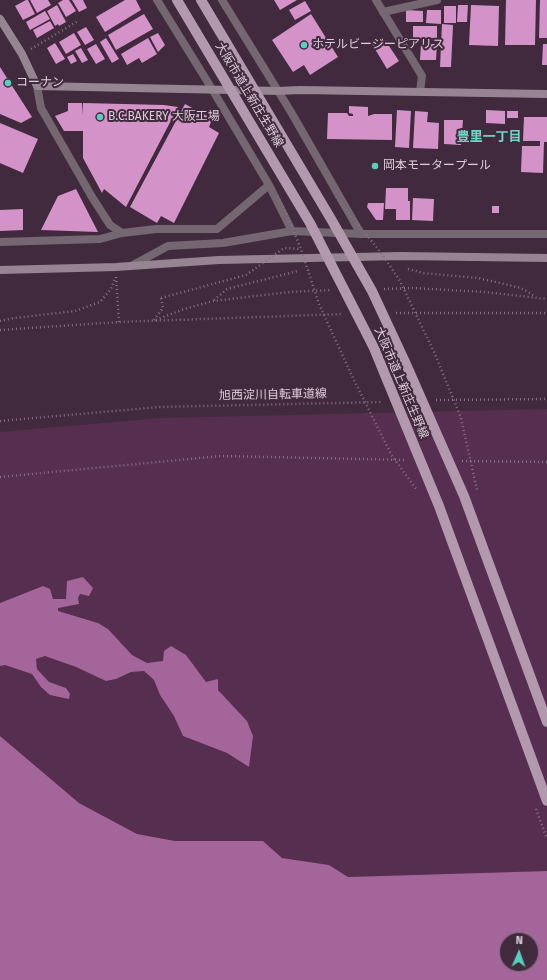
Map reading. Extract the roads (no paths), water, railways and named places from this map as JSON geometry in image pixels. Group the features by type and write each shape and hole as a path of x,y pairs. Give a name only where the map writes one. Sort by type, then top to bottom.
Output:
{"main road":[{"name":"大阪市道上新庄生野線","path":"177,0 310,223 374,348 438,506 547,801"},
{"name":"大阪市道上新庄生野線","path":"201,0 372,291 403,357 464,496 547,722"}],"street":[{"path":"157,0 269,185 292,231"},
{"path":"222,0 278,91 361,234"},
{"path":"376,0 422,76 420,92"},
{"path":"383,12 437,0"},
{"path":"0,19 22,54 37,86 41,108 92,197 110,225 122,233"},
{"path":"37,86 278,91 300,90 547,94"},
{"path":"0,242 100,239 122,233 156,229 217,229 269,185"},
{"path":"133,265 168,246 223,243 292,231 361,234 547,234"},
{"path":"0,270 116,267 219,260 400,256 547,258"}],"place":[{"name":"ホテルビージーピアリス","path":"304,45"},
{"name":"コーナン","path":"8,83"},
{"name":"B.C.BAKERY 大阪工場","path":"100,117"},
{"name":"岡本モータープール","path":"375,166"}],"district":[{"name":"豊里一丁目","path":"489,137"}]}
